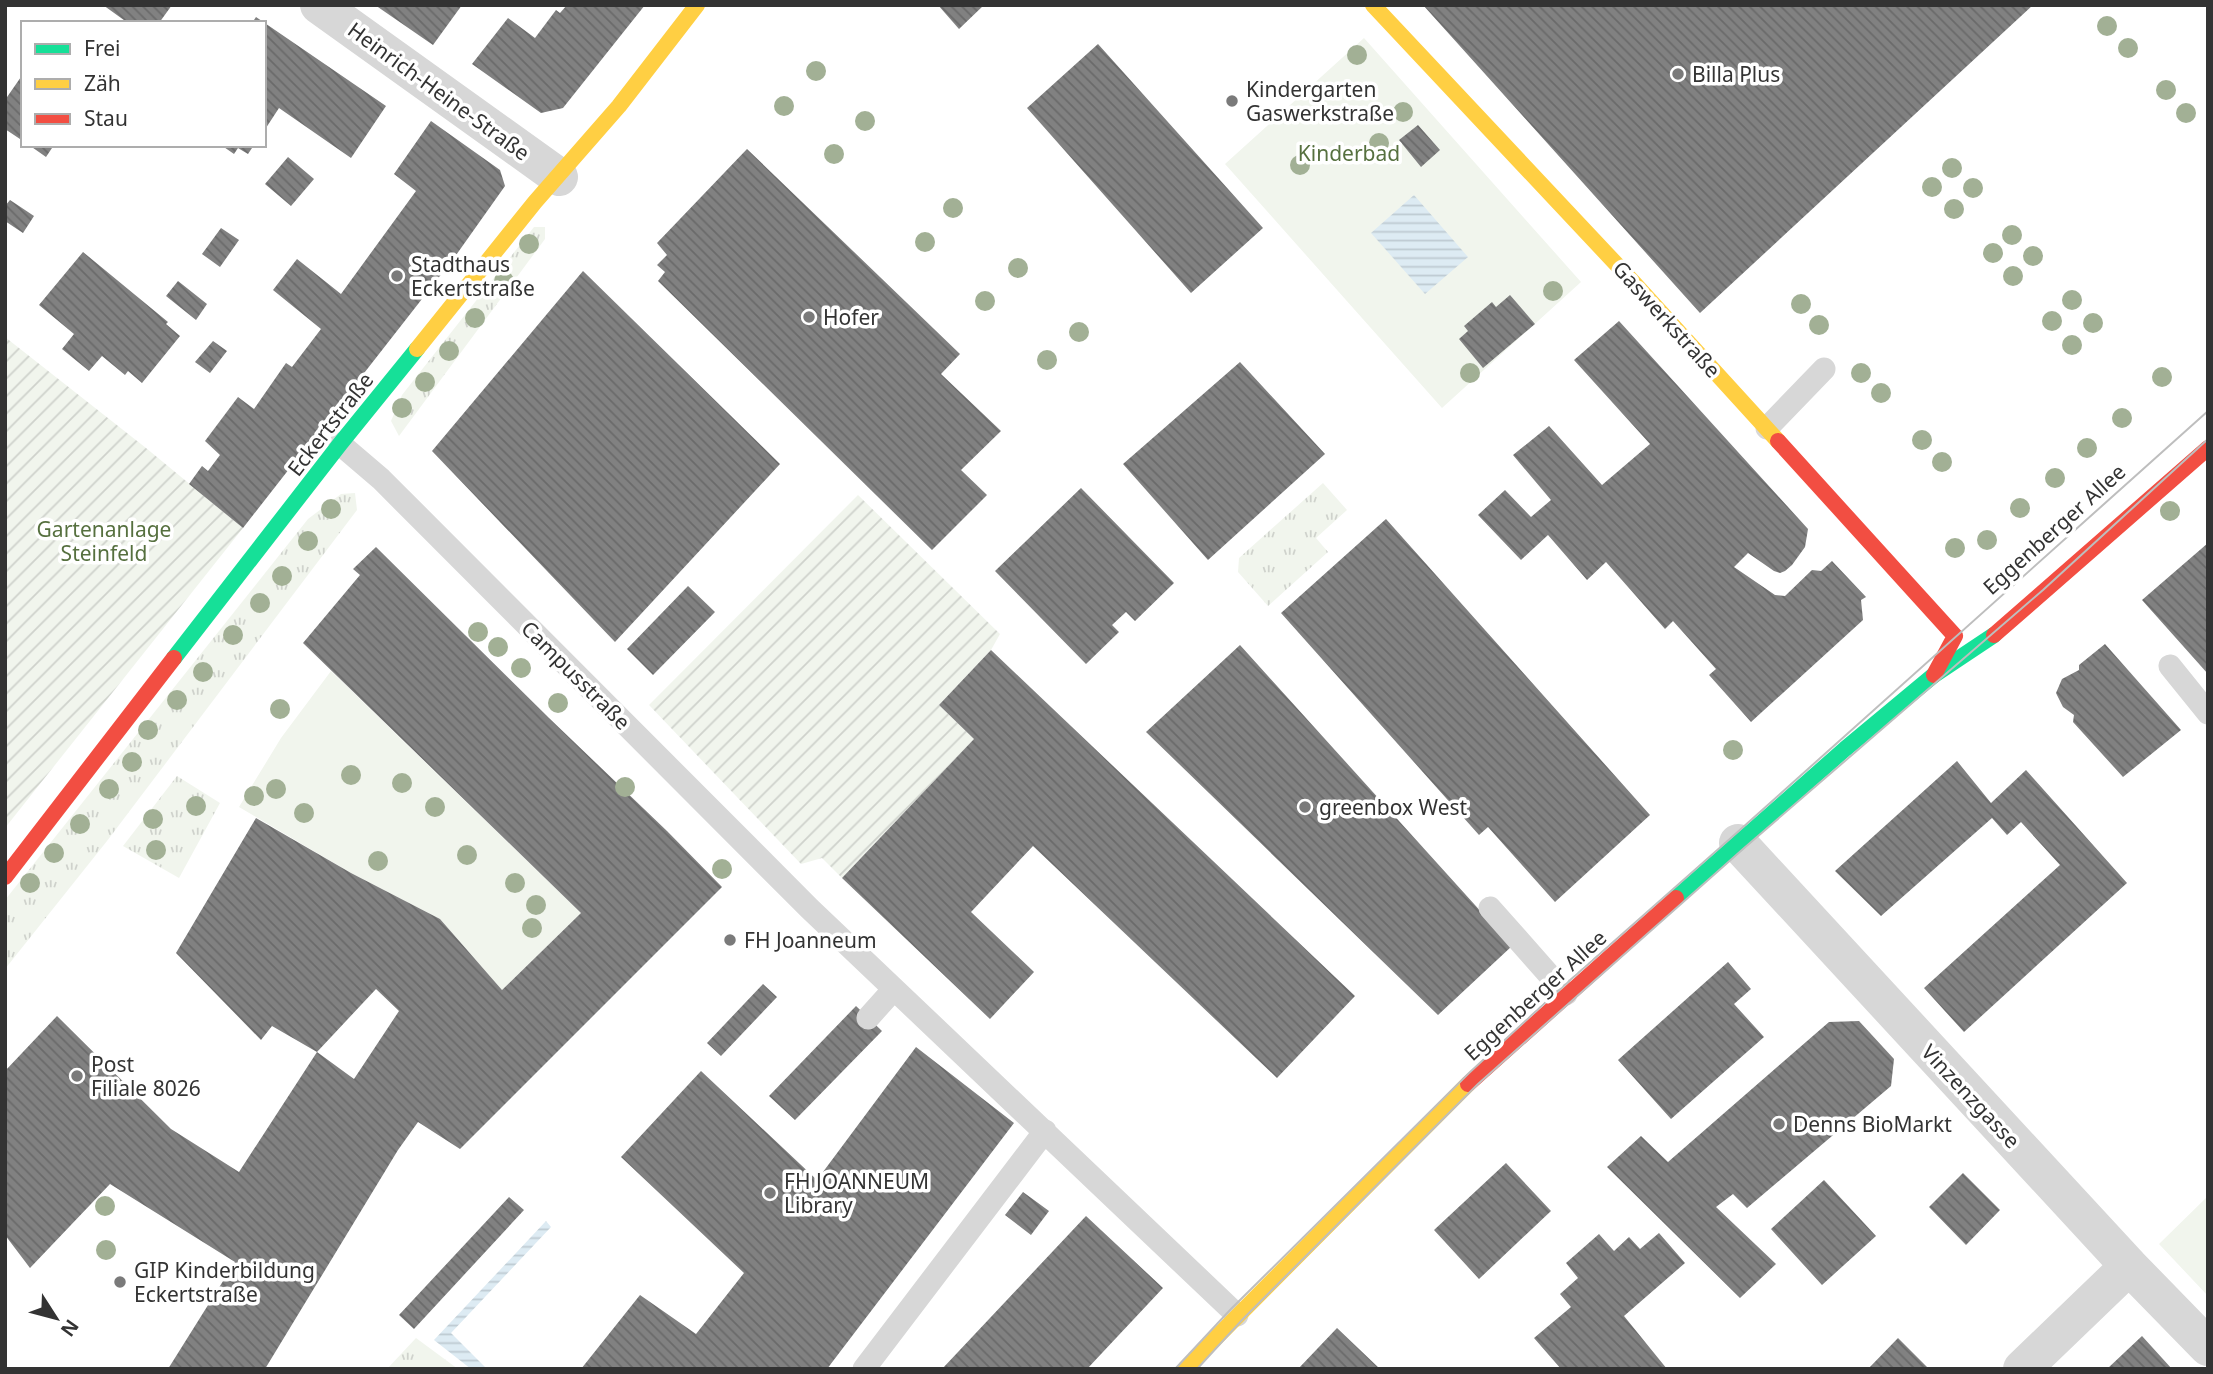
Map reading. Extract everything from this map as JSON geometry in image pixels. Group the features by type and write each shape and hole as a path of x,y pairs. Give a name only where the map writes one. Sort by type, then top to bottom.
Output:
{"street":[{"name":"Heinrich-Heine-Straße","path":"319,5 547,190"},
{"name":"Eckertstraße","path":"5,877 340,444 697,5"},
{"name":"Gaswerkstraße","path":"1373,5 1554,196 1767,428 1965,634 1934,675"},
{"name":"Eggenberger Allee","path":"1185,1369 1468,1083 1566,994 1844,749 1934,675 2005,627 2208,448"},
{"name":"Vinzenzgasse","path":"1738,843 2129,1266 2208,1347"},
{"path":"2022,1369 2129,1266"}],"lane":[{"path":"1767,428 1824,369"},
{"name":"Campusstraße","path":"340,444 381,479 810,909 1237,1315"},
{"path":"2170,666 2208,713"},
{"path":"1490,908 1566,994"},
{"path":"868,1017 894,989"},
{"path":"864,1369 1045,1131"}],"green space":[{"name":"Kinderbad","path":"1364,38 1581,282 1442,408 1225,164"},
{"path":"534,227 545,227 545,239 399,436 391,421 402,395"},
{"name":"Gartenanlage Steinfeld","path":"5,337 243,528 5,828"},
{"path":"1323,483 1347,510 1316,538 1328,552 1268,606 1238,572 1239,558"},
{"path":"355,493 357,510 107,841 5,969 5,900 308,519 341,494"},
{"path":"858,495 1000,634 991,650 939,705 974,739 842,878 822,858 801,864 649,705"},
{"path":"331,671 581,913 502,990 440,919 351,873 239,807 281,738"},
{"path":"177,776 220,803 179,878 123,846"},
{"path":"2208,1196 2208,1296 2159,1244"},
{"path":"416,1338 458,1369 387,1369"}],"shaded area":[{"path":"1414,195 1468,257 1425,294 1371,233"},
{"path":"546,1221 551,1227 451,1333 487,1369 471,1369 434,1340"}],"building":[{"path":"103,5 172,5 160,21 125,21"},
{"path":"375,5 462,5 433,45"},
{"path":"567,5 645,5 563,108 541,113 472,64 508,18 535,38 556,10 560,13"},
{"path":"938,5 984,5 959,29"},
{"name":"Billa Plus","path":"1423,5 2033,5 1700,313"},
{"path":"266,24 386,106 351,158 279,108 266,128"},
{"path":"1098,44 1263,228 1191,293 1027,108"},
{"path":"21,77 21,140 5,129 5,100"},
{"path":"431,121 500,170 505,186 454,258 243,528 189,484 202,466 208,471 220,455 205,441 238,397 254,409 286,363 292,367 321,329 273,290 297,259 341,294 416,191 394,174"},
{"path":"1418,125 1440,150 1421,167 1399,140"},
{"path":"32,147 53,147 46,157"},
{"path":"224,147 253,147 248,154 238,148 234,154"},
{"name":"Hofer","path":"747,149 960,354 941,374 1001,431 961,470 987,495 932,550 658,281 665,272 657,265 667,255 657,243"},
{"path":"288,157 314,179 291,206 265,184"},
{"path":"10,200 34,216 23,233 5,221 5,206"},
{"path":"221,228 239,240 220,267 202,254"},
{"path":"83,252 168,322 166,324 180,336 142,383 128,371 125,375 102,356 89,371 62,349 74,334 39,305"},
{"path":"583,271 780,464 615,642 432,451"},
{"path":"178,281 207,304 196,320 166,296"},
{"path":"1510,295 1535,324 1483,368 1459,339 1468,331 1464,326 1492,302 1496,307"},
{"path":"1619,321 1808,529 1805,547 1785,571 1774,571 1748,553 1734,567 1775,595 1785,596 1812,570 1821,571 1832,561 1866,597 1861,600 1863,620 1751,722 1709,675 1716,669 1673,621 1665,629 1606,562 1587,580 1548,535 1521,560 1478,515 1505,490 1531,517 1551,500 1513,455 1549,426 1602,485 1650,444 1574,360"},
{"path":"213,341 227,351 210,373 195,362"},
{"path":"1240,362 1325,454 1208,560 1123,464"},
{"path":"1081,488 1174,583 1135,621 1126,612 1112,625 1119,632 1086,664 995,571"},
{"path":"1386,519 1650,815 1555,902 1488,827 1479,835 1281,613"},
{"path":"2208,543 2208,674 2142,600"},
{"path":"376,547 722,887 460,1149 418,1122 398,1150 265,1369 168,1369 235,1262 110,1184 30,1268 5,1235 5,1071 57,1016 171,1129 239,1172 317,1052 272,1026 261,1040 176,953 256,818 351,873 440,919 502,990 581,913 303,643 360,575 353,569","holes":["376,989 399,1011 354,1079 317,1052"]},
{"path":"688,586 715,612 653,675 627,649"},
{"path":"2105,644 2181,730 2123,777 2073,722 2074,715 2063,707 2056,693 2062,679 2079,670 2079,665"},
{"name":"greenbox West","path":"1240,645 1512,946 1438,1015 1146,732"},
{"path":"991,650 1355,996 1277,1078 1033,846 971,912 1034,972 990,1019 842,878 974,739 939,705"},
{"path":"1957,761 1991,803 2026,770 2127,883 1964,1032 1924,988 2060,865 2021,822 2007,835 1992,818 1881,916 1835,871"},
{"path":"1728,962 1751,989 1734,1004 1764,1037 1671,1119 1618,1060"},
{"path":"763,984 777,997 721,1056 707,1043"},
{"path":"856,1006 882,1031 795,1120 769,1096"},
{"name":"Denns BioMarkt","path":"1859,1021 1894,1059 1891,1086 1747,1208 1733,1194 1716,1207 1776,1264 1740,1298 1607,1167 1641,1136 1668,1162 1829,1022"},
{"path":"916,1047 1014,1123 827,1369 581,1369 640,1295 696,1334 744,1273 621,1157 701,1071 817,1180"},
{"path":"1506,1163 1551,1211 1479,1279 1434,1230"},
{"path":"1963,1173 2000,1210 1966,1245 1929,1207"},
{"path":"1824,1180 1876,1236 1822,1285 1771,1229"},
{"path":"1023,1192 1049,1211 1031,1235 1005,1215"},
{"path":"509,1197 524,1210 414,1329 399,1315"},
{"path":"1086,1216 1163,1288 1087,1369 942,1369"},
{"path":"1659,1233 1685,1263 1624,1316 1667,1369 1561,1369 1534,1338 1571,1307 1560,1294 1578,1278 1566,1263 1599,1234 1614,1251 1629,1237 1640,1249"},
{"path":"1337,1328 1380,1369 1298,1369"},
{"path":"2142,1336 2172,1369 2107,1369"},
{"path":"1898,1338 1929,1369 1868,1369"}],"tram line":[{"path":"1175,1369 1231,1309 1469,1073 2208,411"},
{"path":"1197,1369 1243,1319 1478,1084 1743,849 2043,590 2208,439"}],"traffic: fast":[{"path":"174,658 417,349"},
{"path":"1676,898 1845,749 1934,675 1994,635"}],"traffic: slow":[{"path":"417,349 535,202 619,106 697,5"},
{"path":"1373,5 1778,441"},
{"path":"1185,1369 1468,1084"}],"traffic: jam":[{"path":"1778,441 1955,636 1934,675"},
{"path":"1994,635 2208,448"},
{"path":"5,877 174,658"},
{"path":"1468,1084 1676,898"}],"place":[{"name":"Billa Plus","path":"1678,74"},
{"name":"Kindergarten Gaswerkstraße","path":"1232,101"},
{"name":"Stadthaus Eckertstraße","path":"397,276"},
{"name":"Hofer","path":"809,317"},
{"name":"greenbox West","path":"1305,807"},
{"name":"FH Joanneum","path":"730,940"},
{"name":"Post Filiale 8026","path":"77,1076"},
{"name":"Denns BioMarkt","path":"1779,1124"},
{"name":"FH JOANNEUM Library","path":"770,1193"},
{"name":"GIP Kinderbildung Eckertstraße","path":"120,1282"}]}
